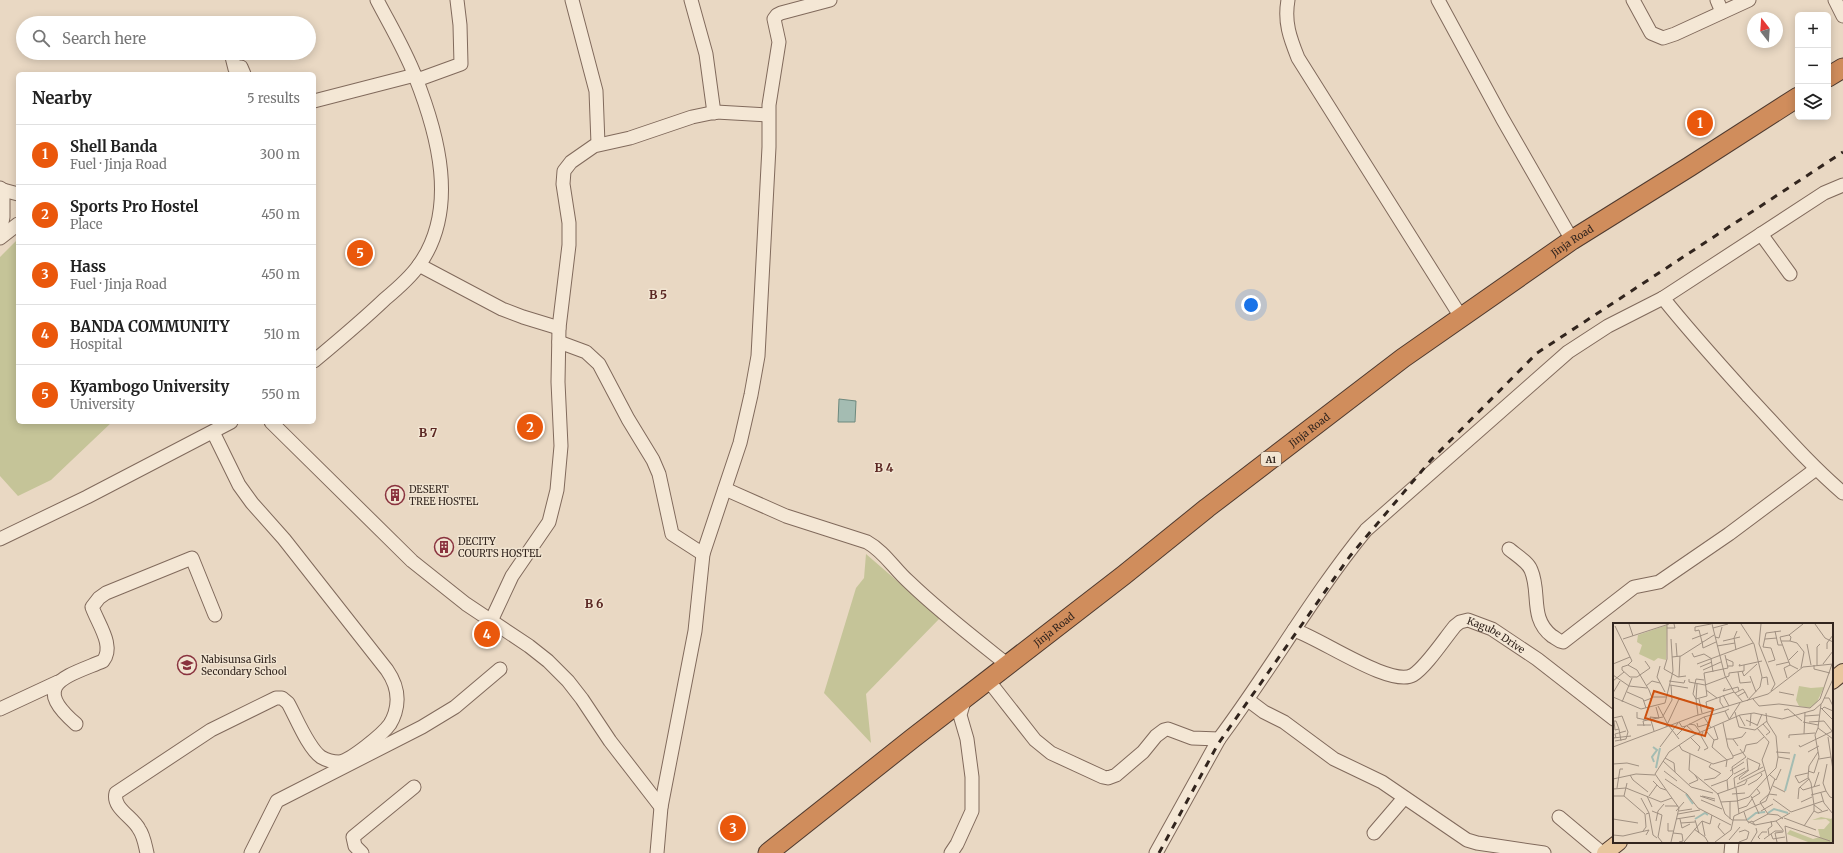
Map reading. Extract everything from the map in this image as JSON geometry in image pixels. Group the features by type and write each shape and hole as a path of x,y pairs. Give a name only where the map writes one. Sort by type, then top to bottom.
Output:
{"highway":[{"path":"1831,75 1843,68"},
{"name":"Jinja Road","path":"768,853 1245,479 1403,358 1572,240 1702,160 1795,99"}],"main road":[{"path":"1605,853 1618,843"}],"street":[{"path":"316,359 379,305 419,265 431,245 436,232 442,197 436,142 427,107 416,78 377,0"},
{"path":"316,101 416,78 461,64 460,25 457,0"},
{"path":"572,0 596,91 598,144"},
{"path":"691,0 706,54 714,112"},
{"path":"657,853 661,807 695,631 704,554 740,442 752,395 758,356 769,147 768,115 779,50 779,41 774,17 781,13 830,0"},
{"path":"1288,0 1286,14 1287,30 1298,58 1461,317"},
{"path":"1438,0 1502,118 1572,240"},
{"path":"1717,0 1722,12"},
{"path":"1636,1 1651,33 1663,38 1749,0"},
{"path":"1835,0 1843,16"},
{"path":"232,60 235,69 241,67 243,72"},
{"path":"492,621 512,576 549,522 554,504 561,462 559,328 569,238 563,176 564,171 571,162 586,150 598,144 630,138 681,120 714,112 768,115"},
{"path":"1156,853 1219,739 1248,700 1349,550 1366,530 1568,352 1608,326 1663,298 1824,193 1843,185"},
{"path":"0,233 3,217 2,189 16,193"},
{"path":"0,238 16,226"},
{"path":"1761,234 1790,274"},
{"path":"419,265 502,309 559,328"},
{"path":"1663,298 1711,354 1816,469 1843,493"},
{"path":"559,342 586,352 599,364 628,419 653,460 659,474 672,534 690,547 704,554"},
{"path":"0,539 88,497 227,424"},
{"path":"273,424 412,561 466,604 529,646 568,681 598,720 610,741 661,807"},
{"path":"147,853 140,829 135,822 120,808 115,797 116,793 211,730 276,698 282,698 288,703 309,743 320,757 330,761 339,762 347,759 378,736 390,724 397,704 398,693 393,679 387,670 284,539 252,503 239,485 213,432"},
{"path":"1509,549 1531,570 1538,615 1542,625 1545,630 1559,641 1563,642 1634,587 1659,582 1728,534 1816,469"},
{"path":"725,489 786,516 867,542 887,557 913,587 1008,665"},
{"path":"0,709 58,682 65,677 102,661 106,657 108,645 92,608 94,603 106,593 192,558 215,615"},
{"name":"Kagube Drive","path":"1294,630 1332,647 1363,665 1400,677 1414,674 1455,626 1460,622 1468,620 1492,629 1538,659 1613,718"},
{"path":"251,853 277,801 422,727 459,704 500,669"},
{"path":"988,680 1035,740 1051,753 1103,778 1116,775 1143,752 1156,736 1164,730 1168,729 1192,738 1219,739"},
{"path":"58,682 53,691 54,697 62,711 76,724"},
{"path":"951,853 957,844 972,811 972,776 967,739 960,715 965,698"},
{"path":"1248,700 1264,712 1284,722 1334,759 1377,780 1467,840 1477,843 1544,853"},
{"path":"362,853 356,846 353,837 414,787"},
{"path":"1374,833 1404,798"},
{"path":"1559,817 1602,853"},
{"path":"1731,853 1732,843"}],"green space":[{"path":"16,241 16,424 110,424 51,480 18,496 0,476 0,257"},
{"path":"866,554 940,618 866,694 871,743 824,693 856,588 864,578"}],"shaded area":[{"path":"839,399 856,401 855,422 838,422"}],"railway":[{"path":"1159,853 1218,744 1350,556 1431,460 1537,353 1843,152"}],"place":[{"name":"Shell Banda","path":"1700,123"},
{"name":"Kyambogo University","path":"360,253"},
{"name":"Sports Pro Hostel","path":"530,427"},
{"name":"DESERT TREE HOSTEL","path":"395,495"},
{"name":"DECITY COURTS HOSTEL","path":"444,547"},
{"name":"BANDA COMMUNITY","path":"487,634"},
{"name":"Nabisunsa Girls Secondary School","path":"187,665"},
{"name":"Hass","path":"733,828"}],"district":[{"name":"B 5","path":"658,294"},
{"name":"B 7","path":"428,432"},
{"name":"B 4","path":"884,467"},
{"name":"B 6","path":"594,603"}]}
